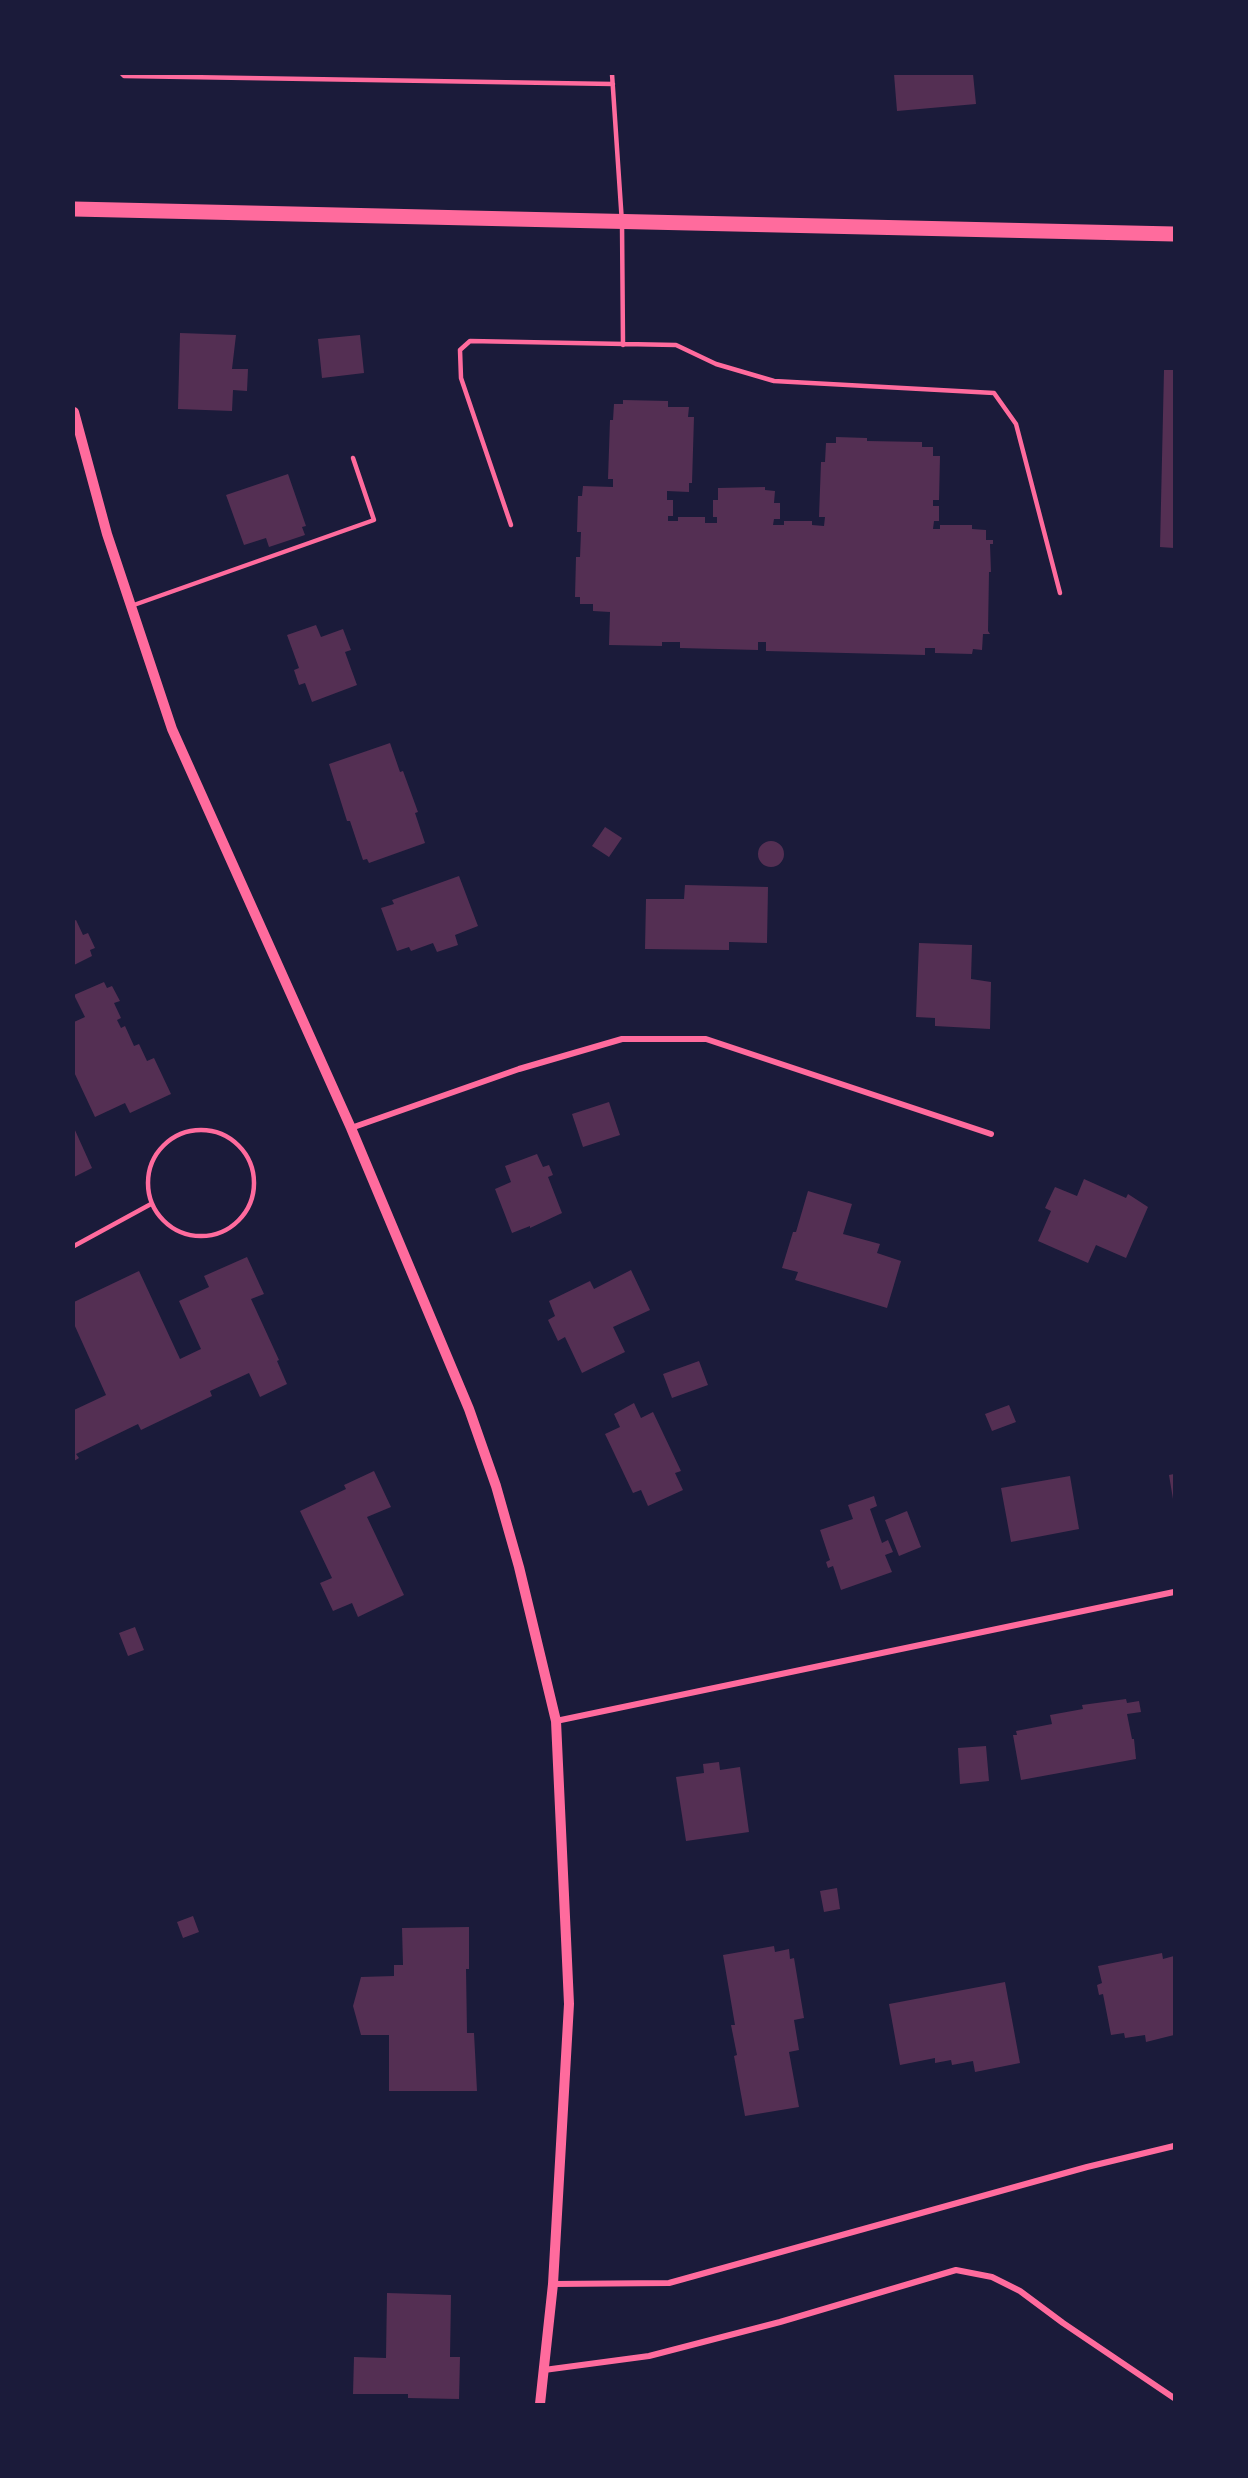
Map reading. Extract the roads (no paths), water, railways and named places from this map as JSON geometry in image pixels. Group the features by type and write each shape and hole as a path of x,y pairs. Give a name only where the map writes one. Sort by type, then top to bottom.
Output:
{"main road":[{"path":"74,208 622,223 1174,234"}],"street":[{"path":"74,412 107,534 172,729 351,1128 439,1333 488,1464 519,1567 556,1721 569,2004 553,2284 540,2404"},
{"path":"351,1128 519,1069 622,1039 706,1039 991,1134"},
{"path":"556,1721 1174,1592"},
{"path":"553,2284 669,2283 1087,2167 1174,2146"},
{"path":"544,2370 649,2356 792,2319 956,2270 992,2277 1020,2291 1174,2398"}],"lane":[{"path":"122,74 124,76 613,84"},
{"path":"612,74 622,223 623,345"},
{"path":"511,525 461,378 460,350 470,341 676,345 716,364 774,381 994,393 1016,424 1060,593"},
{"path":"131,606 374,520 353,458"},
{"path":"195,1130 212,1131 227,1137 240,1147 249,1160 254,1177 254,1194 237,1223 223,1232 206,1236 189,1236 167,1224 151,1204 147,1188 151,1164 165,1143 179,1134 195,1130"},
{"path":"74,1246 151,1204"}]}
